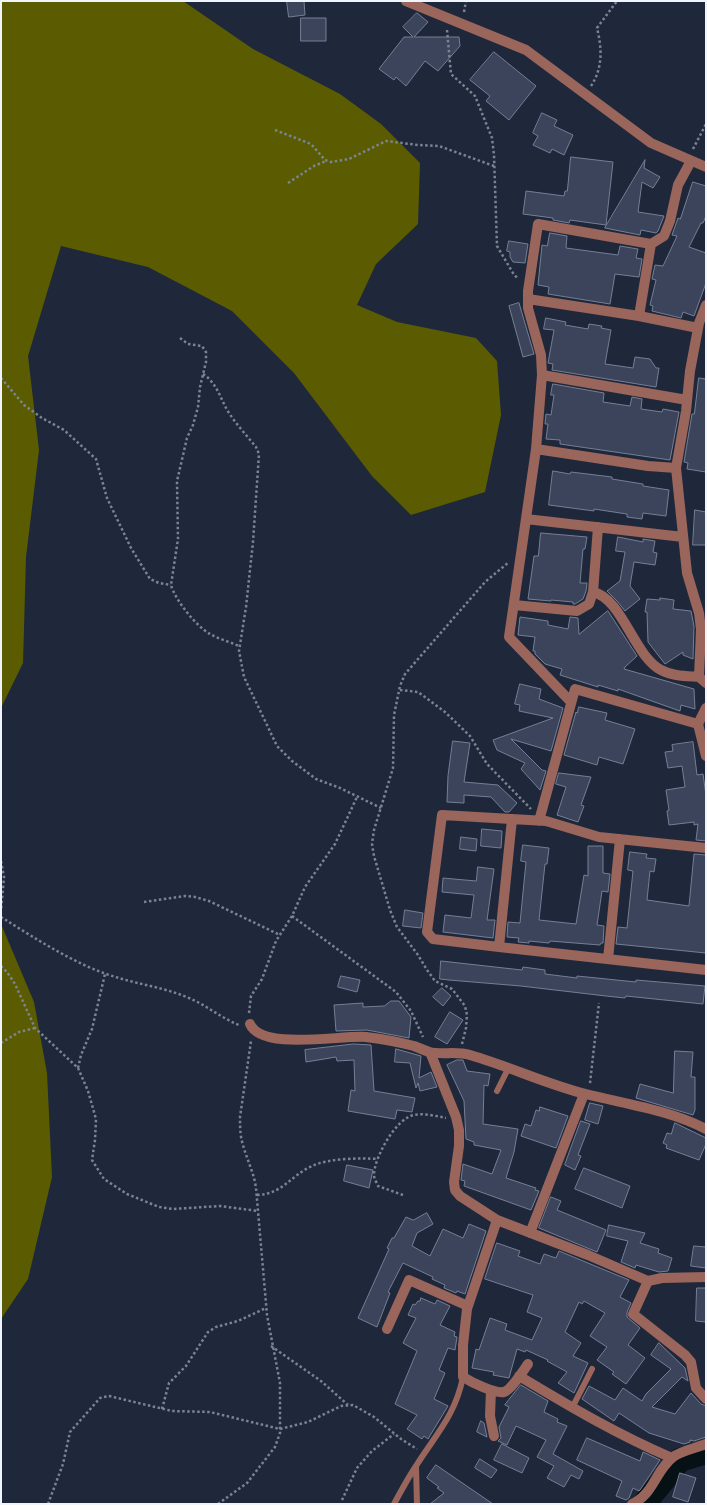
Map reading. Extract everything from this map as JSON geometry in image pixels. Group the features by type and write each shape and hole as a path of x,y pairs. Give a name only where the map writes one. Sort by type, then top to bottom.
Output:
{"street":[{"path":"406,1 526,50 651,143 706,167"},
{"path":"571,702 509,638 536,449 542,375 541,355 528,308 528,295 538,224 651,244 664,236 670,221 678,185 691,161"},
{"path":"639,316 651,244"},
{"path":"528,295 698,328"},
{"path":"593,592 599,593 618,612 650,662 661,670 702,680 701,629 699,613 687,573 676,468 690,371 698,328 706,305"},
{"path":"542,375 687,400"},
{"path":"536,449 648,466 676,468"},
{"path":"526,519 683,537"},
{"path":"514,605 577,611 589,604 593,592 598,527"},
{"path":"540,817 575,689 698,724"},
{"path":"706,708 698,724 706,756"},
{"path":"706,848 599,837 540,817 512,820 442,816 427,932 433,939 706,970"},
{"path":"499,947 512,820"},
{"path":"608,959 620,839"},
{"path":"251,1027 267,1038 290,1040 364,1037 415,1046 430,1052 468,1054 586,1094 661,1112 706,1129"},
{"path":"430,1052 457,1120 459,1146 454,1182 455,1190 460,1196 497,1220 588,1255 648,1281 662,1278 706,1277"},
{"path":"530,1233 586,1094"},
{"path":"497,1220 468,1306 463,1345 463,1377 491,1390 504,1392 528,1364"},
{"path":"388,1329 409,1280 468,1306"},
{"path":"648,1281 633,1314 685,1355 691,1362 696,1388 706,1400"},
{"path":"519,1376 572,1408 643,1446 672,1458"},
{"path":"491,1390 490,1416 494,1436"},
{"path":"632,1504 645,1496 653,1482 672,1458 706,1444"}],"lane":[{"path":"497,1091 508,1069"},
{"path":"572,1408 592,1368"},
{"path":"394,1504 416,1465 452,1412 459,1395 463,1377"},
{"path":"416,1465 417,1504"}],"path":[{"path":"586,94 597,78 601,66 600,41 597,28 617,1"},
{"path":"451,19 447,32 451,74 475,96 492,138 497,246 528,295"},
{"path":"691,161 694,147 706,124"},
{"path":"275,130 311,144 327,161"},
{"path":"288,184 314,166 327,161 350,159 386,141 439,146 494,166"},
{"path":"180,338 188,344 202,346 206,352 206,362 198,407 193,426 182,453 177,481 178,539 171,585 173,592 193,619 209,634 239,646"},
{"path":"203,374 211,379 221,393 228,411 256,447 259,454 253,542 246,607 239,646 244,677 277,746 292,761 316,779 380,808"},
{"path":"1,378 24,405 64,430 96,460 107,498 131,548 150,579 171,585"},
{"path":"459,1054 466,1028 467,1015 465,1006 452,989 435,981 397,927 390,910 372,844 380,808 393,768 394,715 400,686 405,674 486,582 522,551"},
{"path":"400,690 418,692 445,712 470,736 487,764 540,817"},
{"path":"218,1504 247,1483 275,1447 280,1429 280,1383 271,1346 266,1308 257,1194 254,1176 243,1144 240,1128 251,1027 250,1002 262,979 276,941 292,916 305,887 335,844 357,797"},
{"path":"1,860 4,877 1,911"},
{"path":"144,902 185,896 195,897 240,915 280,935"},
{"path":"292,916 396,992 410,1011 430,1052"},
{"path":"1,917 56,950 105,974 160,988 189,998 233,1023 251,1027"},
{"path":"1,966 15,984 35,1028 78,1068 88,1090 96,1119 92,1160 104,1179 127,1194 159,1207 172,1209 220,1206 258,1211"},
{"path":"78,1068 92,1029 105,974"},
{"path":"586,1094 599,1003"},
{"path":"1,1043 19,1032 35,1028"},
{"path":"403,1195 378,1186 374,1176 378,1159 388,1140 405,1118 413,1115 429,1115 457,1120"},
{"path":"257,1194 277,1191 295,1176 313,1165 357,1158 378,1159"},
{"path":"162,1409 169,1383 186,1366 208,1332 266,1308"},
{"path":"271,1346 321,1381 348,1405"},
{"path":"48,1504 63,1464 70,1432 100,1398 109,1396 162,1409 210,1412 280,1429 308,1422 341,1406 353,1405 374,1417 394,1434 425,1453"},
{"path":"342,1500 356,1468 372,1451 394,1434"}],"shaded area":[{"path":"1,1 183,1 253,49 340,94 381,124 420,163 418,224 376,264 357,305 397,322 476,338 497,361 501,415 485,492 411,515 372,476 294,373 232,311 148,267 61,246 28,356 39,450 26,557 23,663 1,708"},
{"path":"1,924 34,1002 47,1073 52,1177 28,1279 1,1319"}],"building":[{"path":"287,1 304,1 305,15 289,17"},
{"path":"417,13 428,22 414,37 459,37 460,46 438,71 425,61 406,86 396,77 394,80 379,69 404,37 413,37 403,27"},
{"path":"301,18 326,18 326,41 301,41"},
{"path":"494,52 536,86 509,120 486,101 490,96 470,80"},
{"path":"542,113 557,120 554,126 573,135 564,155 552,149 550,153 533,145 538,136 533,133"},
{"path":"571,157 613,162 606,225 570,220 569,223 553,220 553,218 523,214 526,191 564,196 565,191 567,191"},
{"path":"645,160 644,168 660,177 653,188 642,182 638,212 664,216 658,231 656,233 641,230 640,235 605,228"},
{"path":"693,182 706,186 706,216 689,247 706,253 706,283 694,316 683,312 681,318 652,311 653,306 650,305 656,280 652,279 655,265 663,266 677,236 672,235 678,218 680,219"},
{"path":"550,233 567,236 566,248 618,255 620,246 638,249 636,258 642,259 639,277 615,274 610,304 548,294 549,287 538,285 542,245 547,246"},
{"path":"509,241 528,244 525,263 513,262 510,252 507,251"},
{"path":"519,303 534,354 523,357 509,306"},
{"path":"546,318 566,322 565,325 588,329 589,324 611,330 605,364 633,368 635,357 650,359 656,368 659,368 656,387 552,370 553,364 548,363 554,330 544,329"},
{"path":"699,378 706,379 706,472 687,469 688,463 684,462"},
{"path":"553,384 604,393 603,402 630,406 632,397 642,399 641,409 662,412 663,409 679,412 670,460 560,444 560,440 546,439 548,424 545,424 546,414 551,415 554,395 551,395"},
{"path":"553,471 612,477 612,479 669,490 666,516 643,513 642,519 627,517 627,514 594,509 594,511 549,505"},
{"path":"695,510 706,512 706,545 693,545"},
{"path":"541,533 587,537 585,549 583,549 580,583 587,583 586,591 583,599 575,604 573,602 528,599 534,556 538,556"},
{"path":"618,537 643,542 643,539 655,541 653,552 657,553 655,565 634,562 630,586 640,599 625,611 607,591 620,581 625,552 616,551"},
{"path":"660,598 674,600 673,609 691,611 694,626 693,659 683,655 683,652 665,664 648,642 647,612 645,612 647,599 660,600"},
{"path":"608,611 637,656 624,669 694,689 695,709 681,705 680,711 618,689 618,691 598,685 598,687 560,675 562,669 545,664 533,651 535,637 518,635 520,617 548,621 548,625 568,629 570,617 578,618 579,634"},
{"path":"520,684 541,689 539,699 563,708 551,751 511,739 542,770 546,771 540,790 521,769 525,763 497,750 493,740 553,718 519,711 520,705 515,704"},
{"path":"579,707 607,713 605,720 635,729 623,764 599,757 597,765 564,755"},
{"path":"453,741 470,743 464,782 498,785 517,803 509,812 505,812 491,797 464,795 464,803 447,802 448,776"},
{"path":"693,742 697,775 703,774 706,795 706,841 696,840 698,824 694,825 694,822 669,825 667,811 669,810 666,790 685,787 682,766 668,768 665,752 673,751 672,745"},
{"path":"559,773 591,777 581,805 584,806 578,822 557,815 566,787 556,784"},
{"path":"482,829 502,831 501,848 481,846"},
{"path":"461,837 477,839 476,851 460,849"},
{"path":"523,845 549,848 547,864 545,864 539,920 576,924 584,875 588,876 588,846 603,846 603,873 610,874 608,892 602,891 597,925 604,926 603,943 600,945 529,941 529,943 518,942 519,938 507,937 508,922 520,923 526,862 521,861"},
{"path":"630,852 647,854 646,858 656,859 654,872 650,871 647,900 689,906 694,854 706,855 706,953 616,944 618,927 627,928 633,871 628,870"},
{"path":"478,867 494,869 487,920 495,920 493,938 443,932 445,915 471,918 474,895 442,892 443,878 476,881"},
{"path":"405,910 423,913 421,928 403,926"},
{"path":"441,961 522,970 523,967 545,970 545,974 577,978 577,976 705,986 703,1004 440,979"},
{"path":"341,976 360,980 357,992 338,987"},
{"path":"442,988 451,996 443,1006 433,997"},
{"path":"391,1001 399,1001 411,1017 409,1038 367,1030 336,1031 334,1005 363,1003 363,1007 384,1006"},
{"path":"450,1012 463,1020 447,1044 435,1037"},
{"path":"354,1044 371,1045 374,1091 415,1098 412,1112 397,1110 395,1119 348,1111 351,1090 355,1091 354,1060 337,1061 336,1057 306,1062 305,1050"},
{"path":"396,1049 421,1056 419,1078 431,1072 437,1087 420,1091 418,1083 416,1088 410,1063 395,1062"},
{"path":"675,1051 693,1052 691,1077 695,1077 695,1110 693,1115 636,1098 640,1084 673,1093"},
{"path":"457,1060 463,1060 467,1071 490,1074 488,1086 484,1085 483,1124 518,1129 514,1152 506,1178 536,1188 535,1190 539,1191 531,1210 464,1186 465,1181 461,1180 463,1164 492,1174 501,1150 474,1145 474,1142 466,1139 464,1101 447,1065"},
{"path":"590,1103 603,1106 598,1124 585,1120"},
{"path":"540,1107 568,1116 556,1148 521,1136 525,1124 531,1126 536,1110 539,1111"},
{"path":"581,1121 590,1124 578,1155 581,1156 575,1170 565,1165"},
{"path":"675,1123 706,1138 706,1144 699,1160 666,1148 667,1145 663,1143 667,1133 671,1134"},
{"path":"347,1165 373,1170 369,1188 344,1181"},
{"path":"584,1168 630,1186 622,1208 575,1189"},
{"path":"551,1197 561,1201 557,1210 606,1230 597,1252 539,1228"},
{"path":"427,1213 433,1224 417,1233 412,1246 430,1256 443,1229 463,1238 469,1224 486,1231 465,1294 457,1291 456,1293 444,1288 445,1285 432,1279 433,1277 403,1263 388,1292 390,1293 377,1327 358,1318 389,1249 387,1248 392,1238 394,1238 406,1217 413,1220"},
{"path":"609,1225 645,1233 640,1243 659,1249 658,1253 672,1258 668,1271 659,1272 636,1265 635,1268 621,1262 628,1241 607,1236"},
{"path":"497,1243 520,1251 518,1256 540,1264 544,1254 556,1258 559,1251 629,1280 620,1297 631,1303 627,1317 640,1328 628,1345 645,1358 626,1384 612,1374 614,1372 597,1360 607,1347 590,1336 605,1313 584,1301 582,1304 579,1302 565,1332 581,1343 573,1356 588,1363 574,1393 558,1383 567,1372 548,1360 526,1350 525,1352 517,1349 509,1378 493,1375 494,1372 472,1368 476,1349 479,1350 490,1318 507,1324 505,1330 532,1340 542,1318 527,1312 533,1295 485,1279"},
{"path":"694,1246 706,1247 706,1268 691,1266"},
{"path":"697,1288 706,1288 706,1322 696,1321"},
{"path":"421,1298 435,1304 437,1300 450,1306 440,1325 455,1332 454,1336 457,1337 455,1350 448,1348 439,1370 445,1373 434,1399 448,1406 428,1439 424,1436 422,1439 407,1429 417,1415 395,1404 417,1351 403,1343 416,1318 408,1315 413,1304 415,1305"},
{"path":"659,1343 685,1368 688,1381 682,1377 652,1407 675,1414 691,1393 701,1404 706,1406 706,1437 694,1441 690,1440 690,1442 684,1444 649,1433 619,1413 614,1421 582,1399 589,1386 615,1400 623,1388 642,1401 646,1394 671,1369 651,1355"},
{"path":"521,1385 548,1401 544,1412 558,1419 557,1422 567,1426 553,1454 583,1471 579,1479 571,1475 564,1487 547,1478 554,1466 537,1457 546,1440 516,1426 507,1445 498,1441 501,1438 499,1427 509,1407 505,1405"},
{"path":"481,1421 484,1423 487,1437 477,1432"},
{"path":"587,1438 640,1461 643,1452 660,1460 640,1490 633,1488 629,1498 626,1500 616,1496 622,1481 577,1460"},
{"path":"502,1444 529,1458 522,1473 494,1460"},
{"path":"480,1459 497,1470 491,1478 475,1468"},
{"path":"436,1465 493,1504 430,1504 444,1493 427,1478"},
{"path":"680,1473 696,1478 688,1502 673,1497"}],"waterway":[{"path":"644,1504 680,1460 706,1452"}]}
